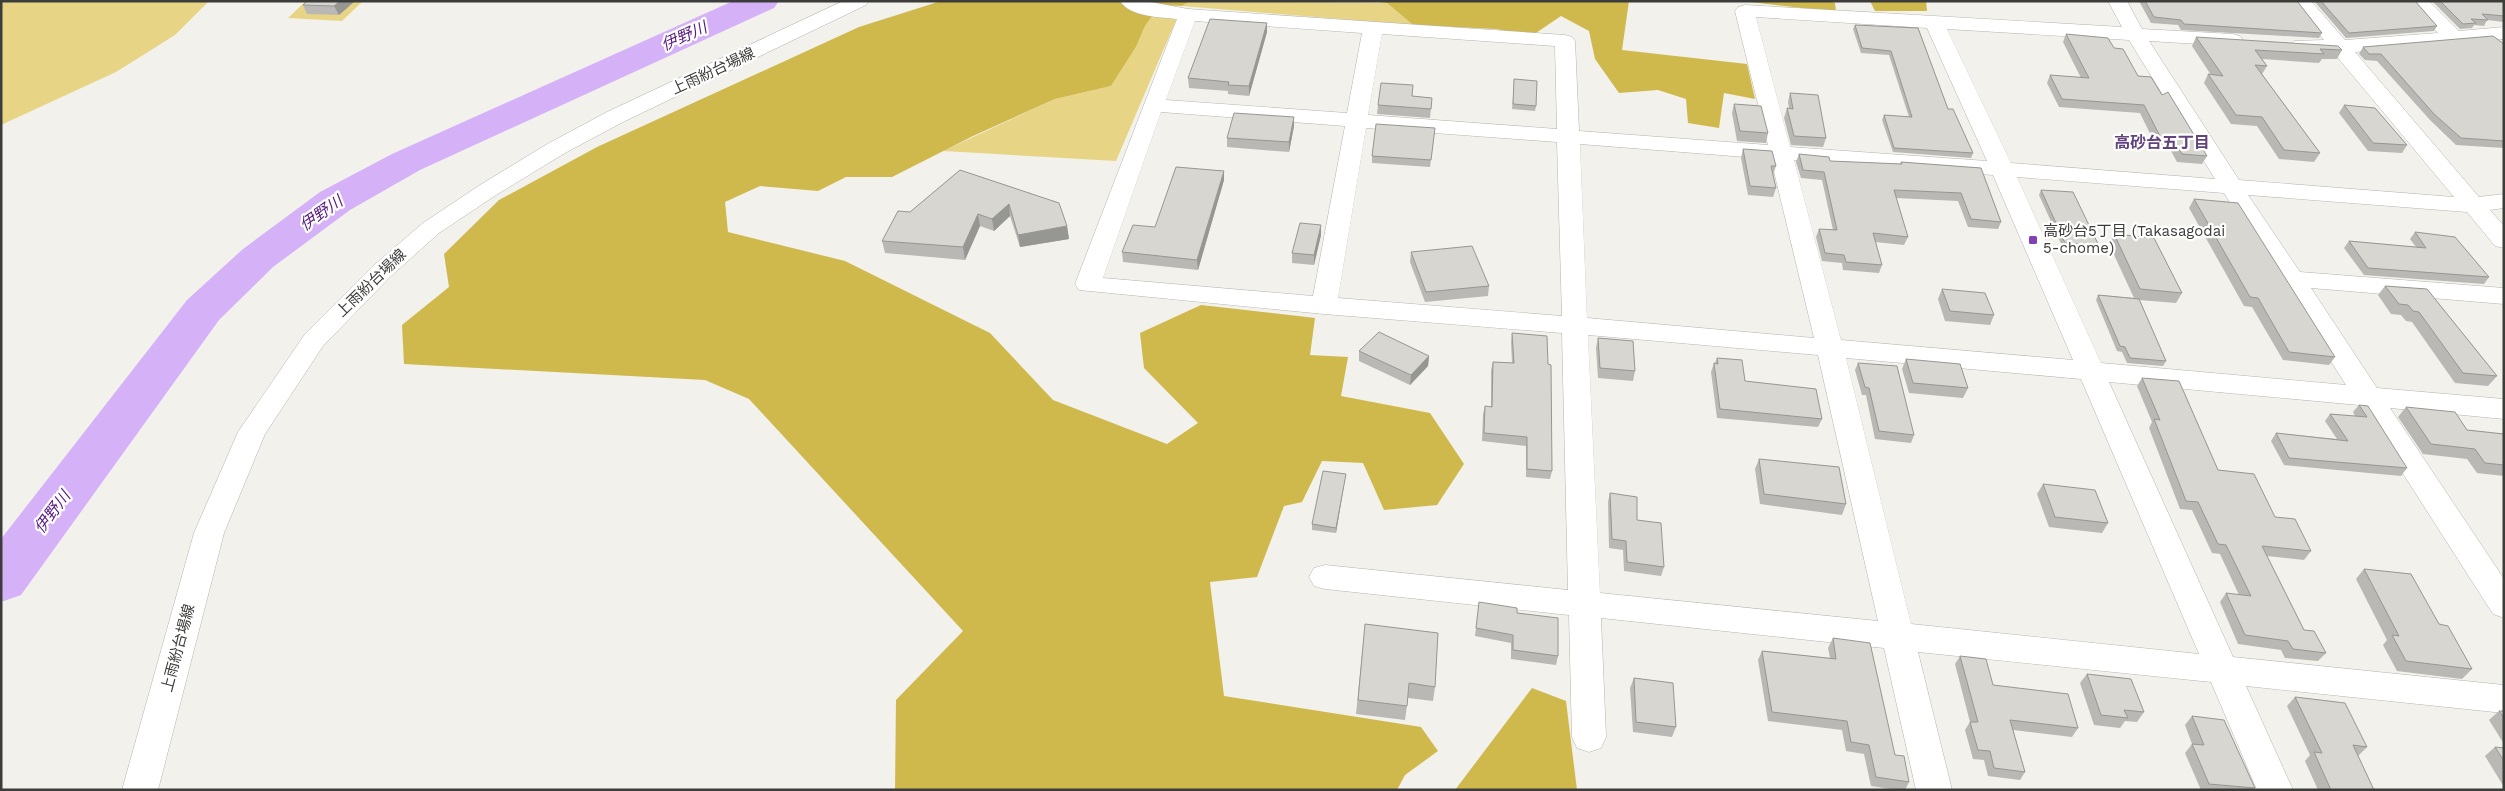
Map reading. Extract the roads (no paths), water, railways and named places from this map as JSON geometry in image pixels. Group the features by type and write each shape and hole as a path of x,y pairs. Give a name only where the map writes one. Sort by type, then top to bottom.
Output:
{"street":[{"name":"上雨紛台場線","path":"140,790 209,532 252,432 314,340 380,272 423,234 488,190 615,117 859,1"},
{"path":"1129,1 1146,9 1188,15 1565,40 1589,737"},
{"path":"2117,1 2135,34 2231,186 2366,396 2504,605"},
{"path":"2301,1 2504,241"},
{"path":"2418,1 2454,37"},
{"path":"1934,790 1830,348 1744,11 2252,42"},
{"path":"1188,15 1153,104 1088,284 2504,409"},
{"path":"1934,22 2002,169 2089,371 2276,790"},
{"path":"1324,306 1373,27"},
{"path":"2281,44 2339,47 2454,37 2499,38"},
{"path":"1153,104 2473,205 2504,201"},
{"path":"2292,279 2504,296"},
{"path":"1325,577 2504,698"}],"waterway":[{"name":"伊野川","path":"1,580 203,310 258,258 335,201 406,162 762,1"}],"place":[{"name":"高砂台5丁目 (Takasagodai 5-chome)","path":"2033,240"}],"district":[{"name":"高砂台五丁目","path":"2162,142"}]}
